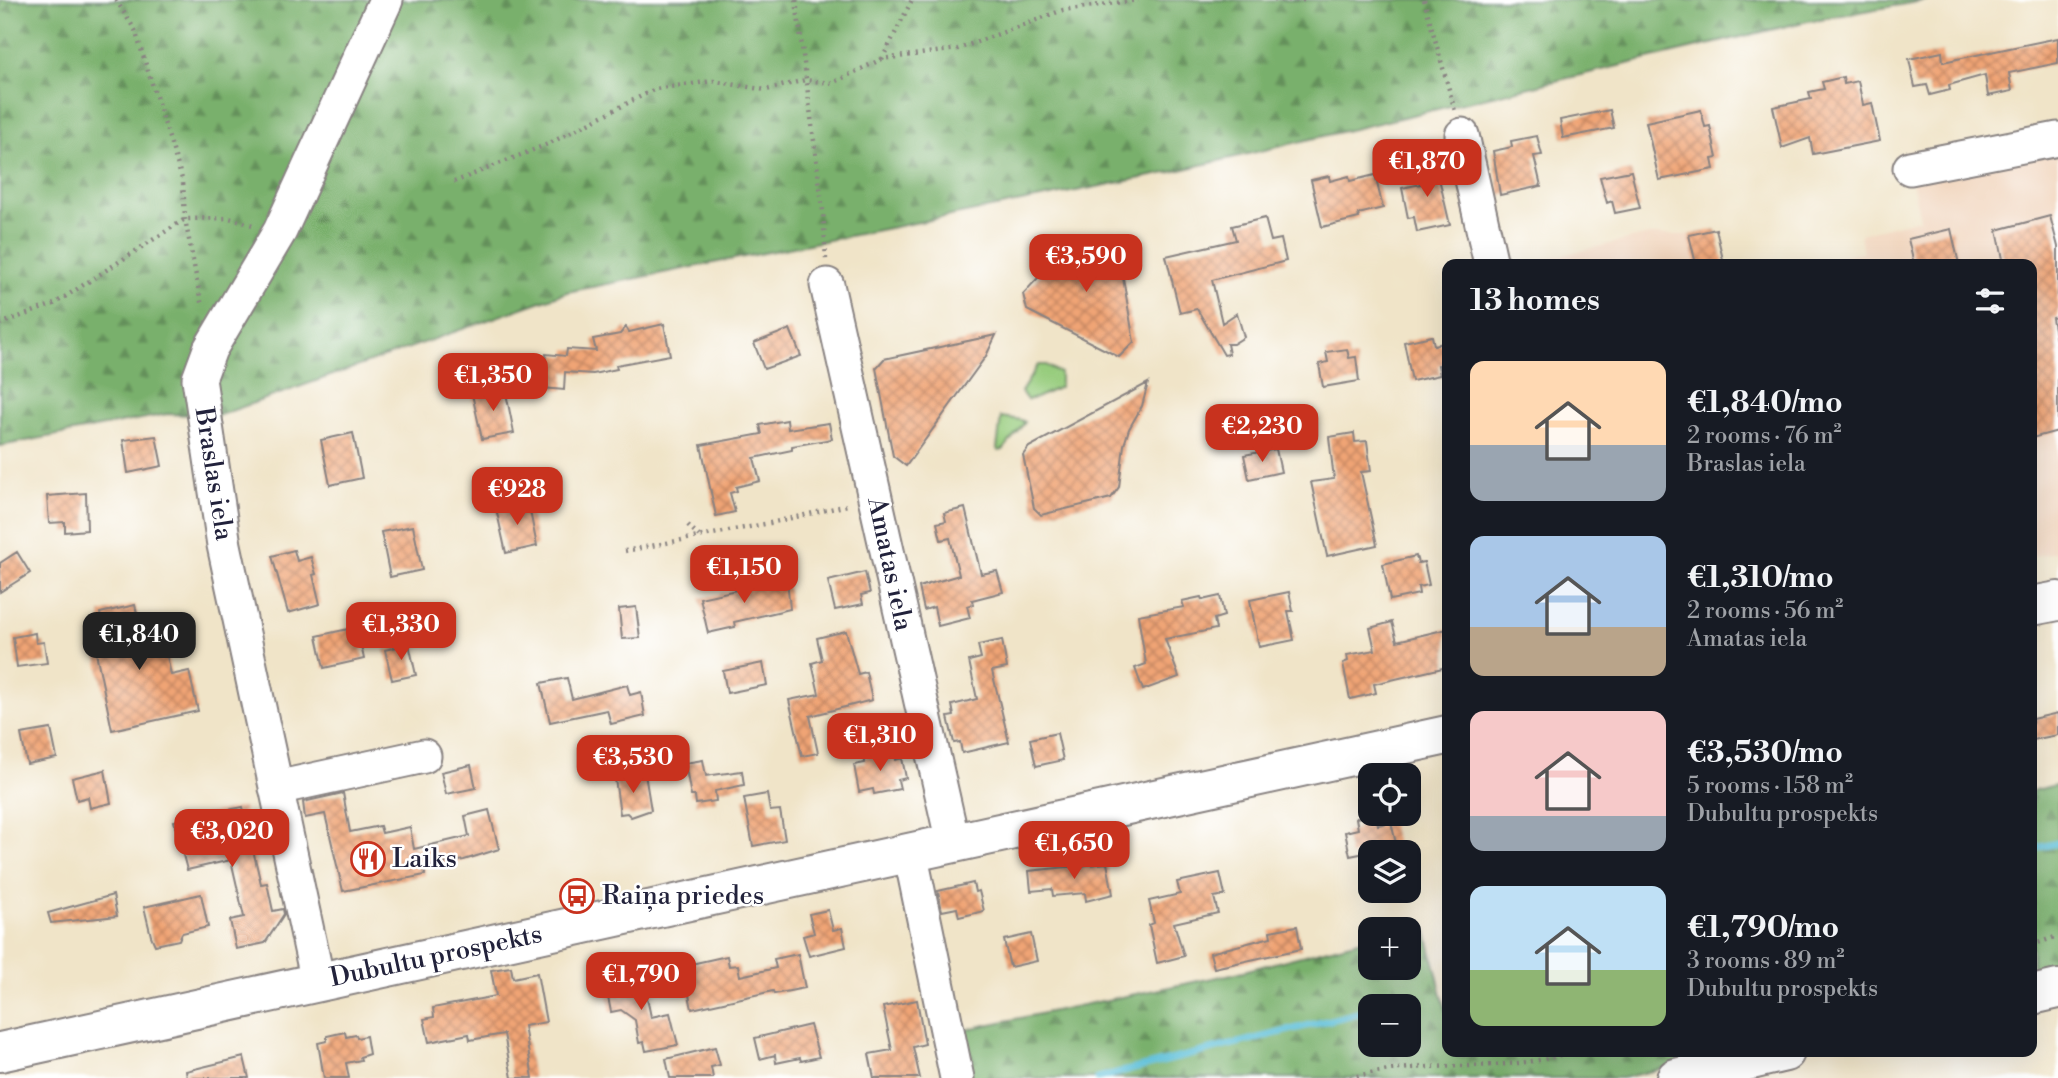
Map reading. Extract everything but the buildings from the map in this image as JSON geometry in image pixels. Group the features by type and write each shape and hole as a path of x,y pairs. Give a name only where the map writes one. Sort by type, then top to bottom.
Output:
{"main road":[{"path":"2037,605 2058,601"},
{"name":"Dubultu prospekts","path":"0,1052 1442,736"},
{"path":"2037,994 2058,989"},
{"path":"1676,1078 1760,1057"}],"street":[{"name":"Braslas iela","path":"318,982 222,531 199,379 210,349 280,232 386,0"},
{"path":"1462,135 1490,259"},
{"path":"1910,168 1975,145 2008,138 2058,139"},
{"name":"Amatas iela","path":"827,285 953,843"},
{"path":"276,788 424,756"},
{"path":"910,852 957,1078"}],"path":[{"path":"116,0 135,30 183,182 185,219 210,349"},
{"path":"796,0 823,211 827,285"},
{"path":"882,60 912,0"},
{"path":"454,182 548,144 655,89 713,81 766,90 805,80 832,83 882,60 957,49 1063,10 1138,0"},
{"path":"1274,0 1305,0"},
{"path":"1424,0 1462,135"},
{"path":"0,324 54,304 185,219 229,218 280,232"},
{"path":"625,551 876,498"},
{"path":"688,525 699,536"},
{"path":"2037,943 2058,936"},
{"path":"1350,1078 1378,1070 1432,1066 1479,1067 1556,1057"}],"shaded area":[{"path":"2058,152 2058,551 2037,556 2037,259 1831,259 1863,252 1860,234 1920,219 1912,181"},
{"path":"1716,229 1723,259 1546,259 1649,235 1689,235"}],"green space":[{"path":"0,0 1928,0 1808,21 1172,172 567,292 217,416 167,414 0,446"},
{"path":"1038,365 1046,365 1060,373 1060,387 1027,400 1021,392"},
{"path":"1001,417 1025,422 1003,450 999,451 997,449"},
{"path":"2055,785 2058,787 2058,975 2037,980 2037,790"},
{"path":"1425,925 1442,995 1442,1057 1714,1057 1622,1078 970,1078 962,1030 1232,974 1358,941 1358,980 1421,980 1421,926"}],"waterway":[{"path":"2037,848 2058,843"},
{"path":"1098,1078 1358,1013"}],"place":[{"name":"Laiks","path":"368,859"},
{"name":"Raiņa priedes","path":"577,896"}]}
